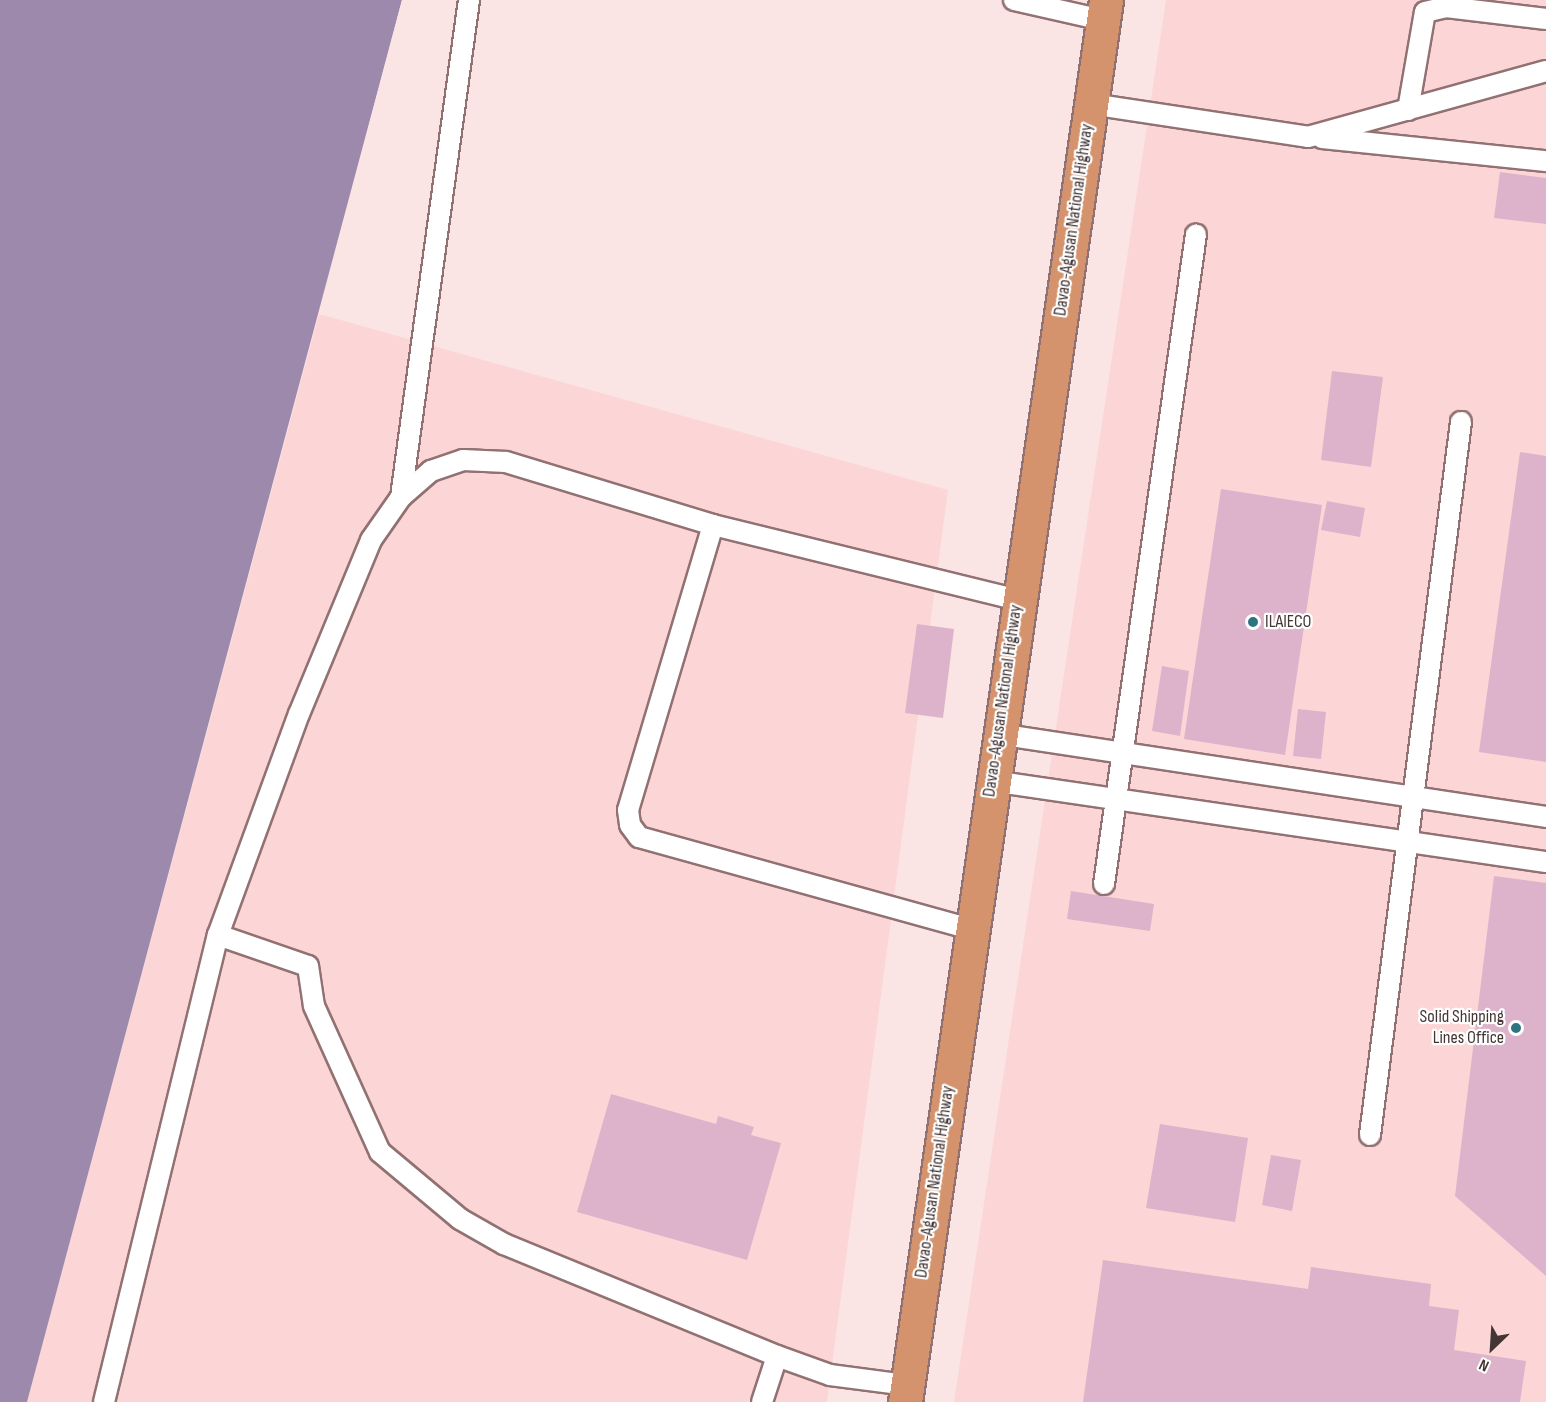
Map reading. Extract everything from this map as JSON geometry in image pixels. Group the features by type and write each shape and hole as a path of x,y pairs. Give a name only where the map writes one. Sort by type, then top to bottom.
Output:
{"highway":[{"name":"Davao-Agusan National Highway","path":"906,1394 970,929 1104,10"}],"lane":[{"path":"401,497 469,0"},
{"path":"1014,0 1104,10"},
{"path":"1408,110 1425,12 1446,7 1546,19"},
{"path":"1308,137 1546,71"},
{"path":"1091,104 1308,137 1546,160"},
{"path":"1104,884 1125,753 1196,234"},
{"path":"1370,1135 1405,842 1461,422"},
{"path":"104,1402 218,935 299,714 371,540 401,497 431,471 463,460 506,462 713,525 1018,600"},
{"path":"713,525 628,810 630,825 639,837 970,929"},
{"path":"998,734 1412,799 1546,817"},
{"path":"992,781 1546,862"},
{"path":"218,935 308,966 314,1006 380,1152 426,1195 504,1244 830,1376 906,1394"},
{"path":"762,1402 777,1356"}],"shaded area":[{"path":"0,0 402,0 27,1402 0,1402"},
{"path":"1166,0 1546,0 1546,1402 954,1402"},
{"path":"319,314 948,490 827,1402 27,1402"}],"pier":[{"path":"402,0 405,1 321,315 319,314"}],"building":[{"path":"1500,172 1546,178 1546,224 1494,218"},
{"path":"1332,371 1383,377 1371,467 1321,460"},
{"path":"1520,452 1546,456 1546,762 1479,752"},
{"name":"ILAIECO","path":"1221,489 1322,505 1285,755 1184,739"},
{"path":"1327,501 1365,508 1360,537 1321,530"},
{"path":"917,624 954,629 943,718 905,713"},
{"path":"1162,666 1189,671 1180,736 1152,731"},
{"path":"1298,709 1326,712 1321,759 1293,756"},
{"path":"1494,876 1546,883 1546,1276 1455,1196"},
{"path":"1071,891 1154,904 1150,931 1067,919"},
{"path":"611,1094 716,1124 718,1116 754,1127 751,1135 781,1143 747,1260 577,1212"},
{"path":"1160,1124 1248,1138 1235,1222 1146,1208"},
{"path":"1271,1155 1301,1160 1292,1211 1262,1205"},
{"path":"1103,1260 1308,1289 1311,1267 1431,1284 1429,1306 1459,1310 1454,1350 1526,1361 1520,1402 1083,1402"}],"place":[{"name":"ILAIECO","path":"1253,622"},
{"name":"Solid Shipping Lines Office","path":"1516,1028"}]}
